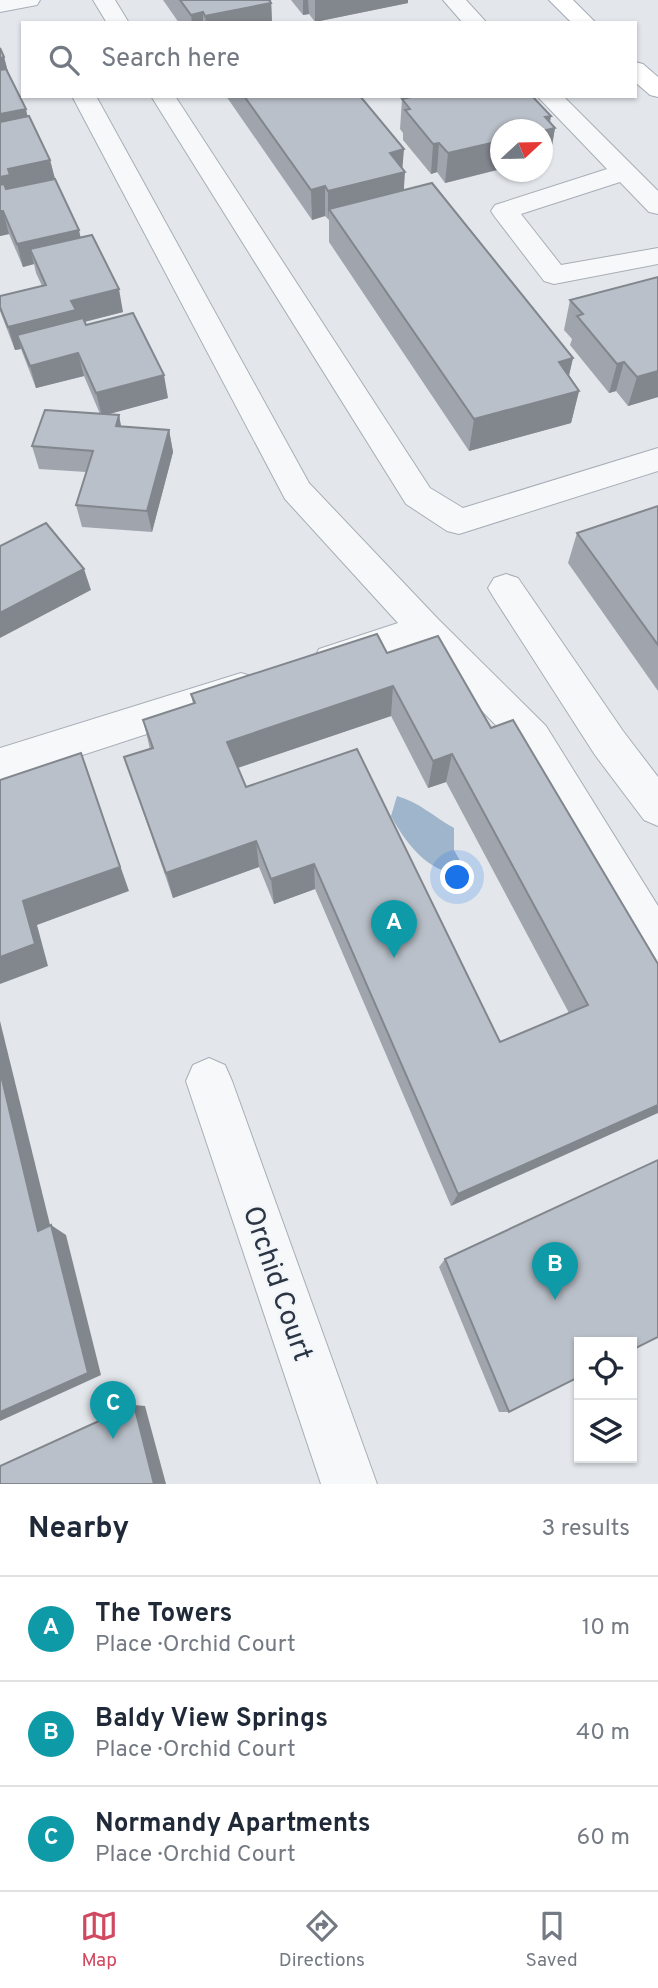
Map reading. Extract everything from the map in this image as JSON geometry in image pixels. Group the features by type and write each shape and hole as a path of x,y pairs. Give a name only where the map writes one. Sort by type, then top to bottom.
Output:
{"main road":[{"path":"560,0 583,21"},
{"path":"637,71 658,90"}],"street":[{"path":"0,5 31,0 44,21"},
{"path":"104,0 117,21"},
{"path":"454,0 467,21"},
{"path":"85,98 297,491 425,629 532,737 658,945"},
{"path":"164,98 418,496 459,522 658,459"},
{"path":"550,98 658,206"},
{"path":"624,172 503,211 554,275 658,256"},
{"path":"506,588 610,743 658,808"},
{"path":"0,765 425,629"},
{"name":"Orchid Court","path":"209,1081 349,1484"}],"water":[{"path":"397,796 454,828 454,850 463,866 459,873 437,868 410,845 391,816"}],"building":[{"path":"180,0 269,0 271,3 205,16 203,12 191,15"},
{"path":"6,69 26,109 0,114 0,70"},
{"path":"245,98 362,98 404,149 390,153 405,172 328,191 325,186 311,190"},
{"path":"534,98 551,116 545,117 547,119 490,119 490,143 448,153 439,143 433,144 405,110 410,109 402,99"},
{"path":"29,116 50,160 8,169 10,175 0,177 0,122"},
{"path":"55,179 79,230 17,244 3,211 0,211 0,185 4,184 6,189"},
{"path":"432,183 573,358 559,362 579,391 474,419 329,209"},
{"path":"92,235 119,289 71,301 76,310 8,327 0,307 0,296 46,285 30,249"},
{"path":"658,277 658,371 637,377 624,362 617,364 577,316 583,314 570,300"},
{"path":"133,313 164,375 96,393 78,353 30,366 17,335 83,318 86,325"},
{"path":"45,410 119,415 116,426 169,430 147,511 76,505 93,451 32,446"},
{"path":"658,506 658,645 577,533"},
{"path":"46,523 84,569 0,613 0,546"},
{"path":"377,634 387,653 438,636 491,728 513,720 658,964 658,1105 458,1194 314,864 271,879 256,841 166,873 124,757 153,748 143,720 195,703 191,694","holes":["393,686 433,761 452,754 588,1005 500,1042 357,749 246,787 227,742"]},
{"path":"81,753 120,867 23,901 35,944 0,957 0,780"},
{"path":"0,1071 38,1231 51,1225 88,1373 0,1412"},
{"path":"658,1160 658,1337 637,1348 637,1337 574,1337 574,1380 509,1412 445,1259"},
{"path":"134,1405 154,1484 0,1484 0,1466"}],"place":[{"name":"The Towers","path":"394,958"},
{"name":"Baldy View Springs","path":"555,1300"},
{"name":"Normandy Apartments","path":"113,1439"}]}
